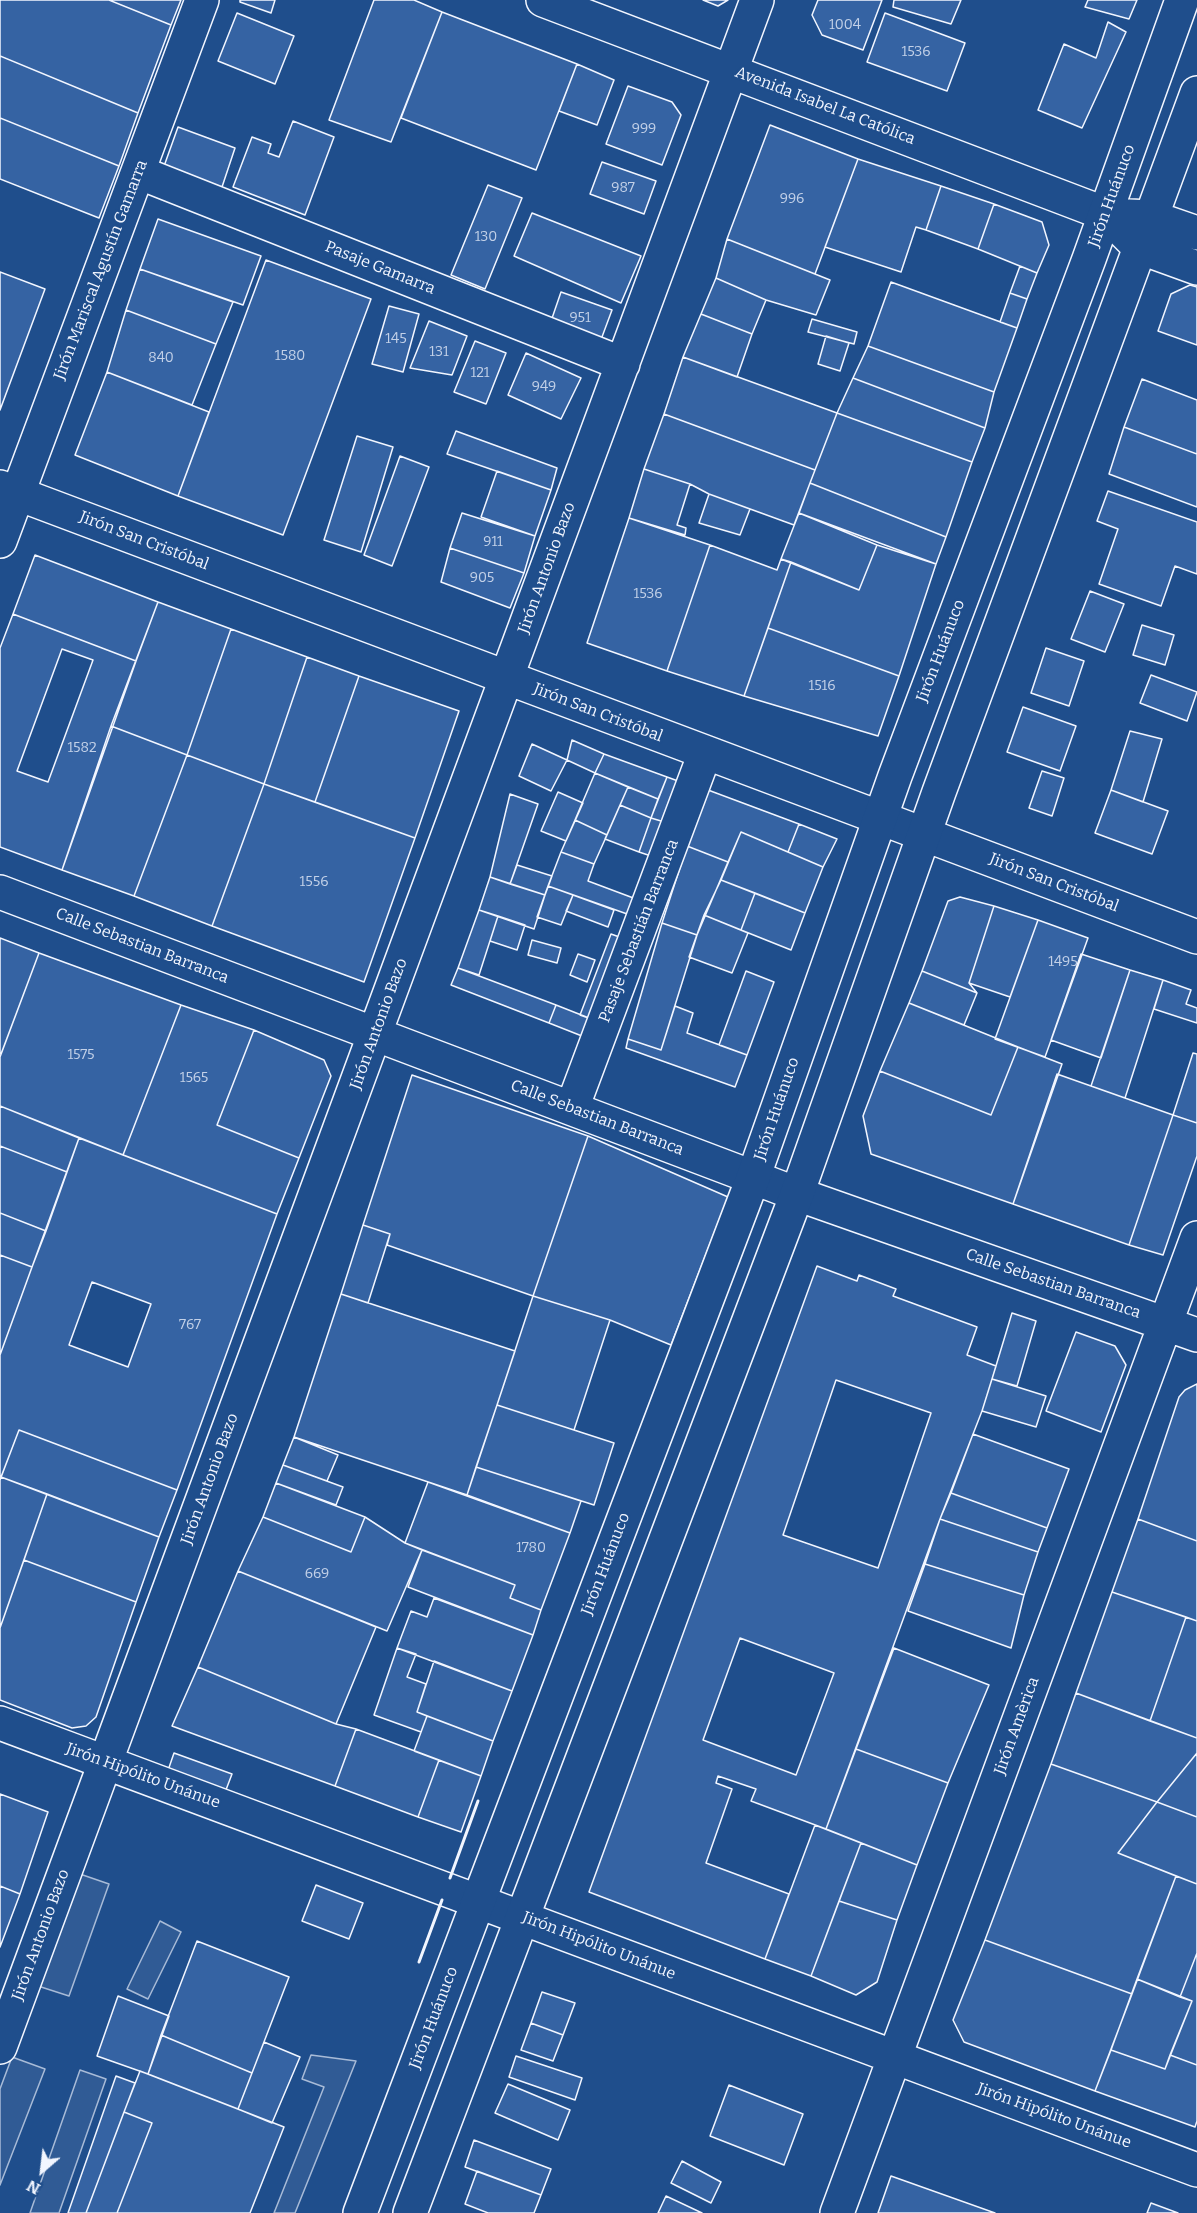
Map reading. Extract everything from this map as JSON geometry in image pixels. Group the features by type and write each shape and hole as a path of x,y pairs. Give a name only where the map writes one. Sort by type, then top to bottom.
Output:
{"street":[{"name":"Jirón Mariscal Agustín Gamarra","path":"0,541 9,491 138,172 202,0"},
{"name":"Avenida Isabel La Católica","path":"543,0 1106,214 1145,232 1197,267"},
{"name":"Jirón Antonio Bazo","path":"0,2047 757,0"},
{"name":"Jirón Huánuco","path":"360,2213 753,1178 879,819 1106,214 1182,0"},
{"path":"410,2213 797,1194 924,835 1197,93"},
{"name":"Pasaje Gamarra","path":"138,172 623,364"},
{"name":"Avenida Isabel La Católica","path":"1145,232 1197,233"},
{"name":"Jirón San Cristóbal","path":"9,491 1197,937"},
{"name":"Pasaje Sebastián Barranca","path":"572,1108 705,753"},
{"name":"Calle Sebastian Barranca","path":"0,892 753,1178 1197,1335"},
{"name":"Jirón Amèrica","path":"837,2213 1197,1238"},
{"name":"Jirón Hipólito Unánue","path":"0,1723 1197,2170"}],"shaded area":[{"path":"77,1873 109,1884 69,1996 38,1986"},
{"path":"160,1921 181,1932 148,1999 127,1989"},
{"path":"311,2055 356,2061 295,2213 274,2213 324,2087 302,2079"},
{"path":"12,2057 45,2069 0,2185 0,2089"},
{"path":"80,2070 106,2079 59,2213 30,2213"}],"building":[{"path":"0,0 109,0 171,25 138,113 0,56"},
{"path":"109,0 181,0 171,25"},
{"path":"240,0 275,0 271,13 240,2"},
{"path":"374,0 414,0 442,12 391,142 329,120"},
{"path":"703,0 728,0 718,6"},
{"path":"818,0 882,0 863,50 822,35 812,15"},
{"path":"894,0 961,0 951,24 893,7"},
{"path":"1088,0 1137,0 1129,19 1085,7"},
{"path":"442,12 577,64 536,170 401,118"},
{"path":"237,13 294,36 275,84 218,61"},
{"path":"885,13 965,43 947,91 867,62"},
{"path":"1108,22 1126,32 1082,128 1038,110 1064,44 1096,58"},
{"path":"0,56 138,113 119,166 0,118"},
{"path":"577,64 614,80 597,125 559,111"},
{"path":"628,86 672,102 681,115 662,165 606,144"},
{"path":"0,118 119,166 99,218 0,179"},
{"path":"293,121 334,137 305,215 233,187 252,137 271,144 268,153 279,157"},
{"path":"770,125 858,159 815,274 727,239"},
{"path":"178,127 235,148 221,190 163,169"},
{"path":"858,159 941,186 926,230 916,227 901,272 825,247"},
{"path":"602,162 656,181 644,214 590,194"},
{"path":"488,185 522,198 485,289 451,275"},
{"path":"941,186 994,204 978,249 926,230"},
{"path":"994,204 1042,222 1049,245 1037,273 978,249"},
{"path":"532,213 641,256 621,303 514,256"},
{"path":"158,219 261,256 243,305 140,269"},
{"path":"727,239 830,280 816,315 766,300 716,278"},
{"path":"266,260 371,299 283,535 178,496"},
{"path":"1020,266 1037,273 1027,299 1010,293"},
{"path":"140,269 233,302 216,344 126,310"},
{"path":"0,272 45,289 0,410"},
{"path":"716,278 766,300 752,334 701,314"},
{"path":"891,282 1017,328 994,392 868,346"},
{"path":"1190,285 1197,287 1197,345 1158,331 1171,294"},
{"path":"561,292 612,310 599,345 549,327"},
{"path":"1010,293 1027,299 1017,328 1000,322"},
{"path":"389,306 419,314 403,372 372,364"},
{"path":"126,310 216,344 192,405 107,372"},
{"path":"701,314 752,334 737,377 683,357"},
{"path":"812,319 857,332 854,344 808,332"},
{"path":"429,321 467,336 452,375 410,368"},
{"path":"826,336 849,343 840,371 818,364"},
{"path":"475,341 506,353 486,404 454,392"},
{"path":"868,346 994,392 985,428 853,378"},
{"path":"526,353 581,378 561,419 508,395"},
{"path":"683,357 837,413 815,470 664,414"},
{"path":"107,372 209,412 178,496 75,455"},
{"path":"853,378 985,428 972,462 837,413"},
{"path":"1142,379 1197,400 1197,454 1124,427"},
{"path":"837,413 972,462 946,537 810,483"},
{"path":"664,414 815,470 794,525 709,494 690,484 644,469"},
{"path":"1124,427 1197,454 1197,507 1109,474"},
{"path":"456,431 557,468 551,490 447,454"},
{"path":"357,436 393,447 361,552 324,540"},
{"path":"400,456 429,467 392,566 364,555"},
{"path":"644,469 690,484 677,525 686,528 685,535 629,518"},
{"path":"497,471 551,490 535,536 481,517"},
{"path":"810,483 946,537 936,564 799,513"},
{"path":"1108,491 1197,522 1197,574 1175,566 1161,606 1099,584 1118,529 1097,521"},
{"path":"709,494 750,509 740,535 699,523"},
{"path":"462,513 535,536 524,573 450,548"},
{"path":"799,513 877,545 859,590 781,559"},
{"path":"629,518 710,545 667,671 587,643"},
{"path":"710,545 777,570 781,559 791,562 744,696 667,671"},
{"path":"877,545 936,564 899,676 768,628 791,562 859,590"},
{"path":"450,548 524,573 510,608 441,582"},
{"path":"35,555 158,602 136,661 13,614"},
{"path":"1090,591 1124,604 1105,652 1071,639"},
{"path":"158,602 231,629 187,755 111,726"},
{"path":"13,614 136,661 62,870 0,847 0,648","holes":["62,649 93,660 48,782 17,771"]},
{"path":"1142,625 1174,635 1165,665 1133,655"},
{"path":"768,628 899,676 878,736 744,696"},
{"path":"231,629 307,657 264,784 187,755"},
{"path":"1046,648 1084,661 1069,706 1031,693"},
{"path":"307,657 359,676 315,802 264,784"},
{"path":"1151,675 1197,692 1187,721 1140,703"},
{"path":"359,676 459,711 415,838 315,802"},
{"path":"1023,707 1076,726 1060,771 1007,752"},
{"path":"111,726 187,755 134,896 62,870"},
{"path":"1130,731 1162,739 1143,802 1111,790"},
{"path":"572,740 604,754 595,773 567,760"},
{"path":"532,744 567,760 551,791 519,776"},
{"path":"604,754 667,777 658,799 595,773"},
{"path":"187,755 264,784 212,926 134,896"},
{"path":"1042,771 1064,778 1052,816 1029,808"},
{"path":"595,773 628,787 607,835 575,820"},
{"path":"667,777 678,781 671,824 651,818"},
{"path":"264,784 415,838 364,982 212,926"},
{"path":"628,787 658,799 651,818 620,805"},
{"path":"708,790 799,824 788,852 741,832 728,862 687,846"},
{"path":"1111,790 1168,811 1152,854 1095,833"},
{"path":"558,792 583,803 566,841 541,831"},
{"path":"510,794 538,804 510,884 490,877"},
{"path":"620,805 651,818 639,852 605,839"},
{"path":"651,818 671,824 657,858 639,852"},
{"path":"575,820 607,835 594,864 561,852"},
{"path":"799,824 837,839 823,867 788,852"},
{"path":"741,832 823,867 805,913 721,880"},
{"path":"687,846 728,862 697,935 662,923"},
{"path":"561,852 594,864 588,881 636,899 630,915 548,886"},
{"path":"517,865 552,876 545,895 510,884"},
{"path":"490,877 545,895 534,929 479,910"},
{"path":"721,880 755,893 741,930 704,915"},
{"path":"548,886 573,895 561,925 537,917"},
{"path":"755,893 805,913 791,950 741,930"},
{"path":"573,895 614,910 608,927 566,911"},
{"path":"960,897 994,906 969,983 977,993 922,971 948,901"},
{"path":"994,906 1038,920 1010,997 969,983"},
{"path":"479,910 498,916 479,975 458,968"},
{"path":"704,915 748,933 732,973 689,957"},
{"path":"498,916 525,925 517,950 490,941"},
{"path":"1038,920 1088,938 1045,1057 995,1039"},
{"path":"662,923 697,935 661,1050 628,1039"},
{"path":"611,934 625,939 594,1020 580,1015"},
{"path":"0,938 39,953 1,1054 0,1053"},
{"path":"532,940 561,948 557,963 528,955"},
{"path":"39,953 181,1005 123,1155 0,1106 0,1057"},
{"path":"578,954 595,960 587,982 570,975"},
{"path":"1081,954 1130,970 1101,1058 1051,1040"},
{"path":"458,968 556,1005 549,1023 451,985"},
{"path":"1130,970 1163,980 1125,1098 1091,1086"},
{"path":"746,971 774,982 747,1055 719,1045"},
{"path":"922,971 977,993 964,1025 909,1003"},
{"path":"1163,980 1191,990 1186,1004 1197,1008 1197,1023 1154,1009"},
{"path":"909,1003 1018,1047 991,1115 880,1071"},
{"path":"181,1005 254,1030 217,1125 299,1158 277,1214 123,1155"},
{"path":"556,1005 594,1020 587,1038 549,1023"},
{"path":"675,1006 693,1013 687,1033 747,1055 735,1087 626,1048 628,1039 661,1050"},
{"path":"254,1030 324,1060 331,1076 299,1158 217,1125"},
{"path":"1018,1047 1062,1064 1013,1204 871,1154 863,1116 880,1071 991,1115"},
{"path":"1193,1053 1197,1054 1197,1123 1173,1115"},
{"path":"1057,1074 1173,1115 1129,1245 1013,1204"},
{"path":"412,1075 588,1136 533,1296 387,1245 390,1234 363,1225"},
{"path":"0,1106 79,1138 67,1172 0,1146"},
{"path":"1173,1115 1197,1123 1197,1156 1163,1255 1129,1245"},
{"path":"588,1136 728,1197 671,1345 610,1320 533,1296"},
{"path":"79,1138 277,1214 177,1490 19,1430 0,1480 0,1355","holes":["92,1282 151,1304 128,1367 69,1345"]},
{"path":"0,1146 67,1172 46,1231 0,1213"},
{"path":"0,1213 46,1231 32,1267 0,1255"},
{"path":"363,1225 390,1234 368,1303 341,1294"},
{"path":"0,1255 32,1267 0,1355"},
{"path":"817,1266 857,1281 859,1275 896,1289 893,1296 977,1327 967,1355 996,1366 982,1411 826,1829 751,1801 756,1789 718,1776 716,1783 732,1789 706,1863 789,1894 765,1959 589,1892","holes":["836,1380 931,1413 878,1568 783,1535","740,1638 834,1673 796,1775 703,1740"]},
{"path":"341,1294 515,1351 467,1495 294,1437"},
{"path":"533,1296 610,1320 574,1430 497,1405"},
{"path":"1012,1313 1036,1321 1017,1386 992,1379"},
{"path":"1076,1332 1115,1346 1126,1365 1101,1432 1046,1411"},
{"path":"992,1379 1046,1396 1036,1427 982,1411"},
{"path":"1197,1384 1197,1541 1138,1519 1179,1397 1185,1390"},
{"path":"497,1405 614,1443 594,1505 476,1467"},
{"path":"19,1430 177,1490 159,1537 1,1477"},
{"path":"973,1434 1069,1469 1047,1528 951,1493"},
{"path":"294,1437 338,1455 327,1481 283,1465"},
{"path":"283,1465 343,1487 336,1505 276,1483"},
{"path":"476,1467 581,1501 570,1533 467,1495"},
{"path":"1,1477 47,1494 0,1628 0,1480"},
{"path":"428,1482 570,1533 541,1610 510,1598 515,1585 405,1543"},
{"path":"276,1483 365,1517 351,1552 263,1517"},
{"path":"951,1493 1047,1528 1038,1552 940,1519"},
{"path":"47,1494 159,1537 136,1602 24,1560"},
{"path":"263,1517 351,1552 365,1517 405,1543 422,1550 387,1631 238,1571"},
{"path":"940,1519 1038,1552 1024,1595 925,1564"},
{"path":"1138,1519 1197,1541 1197,1621 1112,1592"},
{"path":"422,1550 515,1585 510,1598 541,1610 533,1635 408,1587"},
{"path":"24,1560 136,1602 96,1717 86,1726 72,1728 0,1700 0,1628"},
{"path":"925,1564 1024,1595 1011,1648 908,1611"},
{"path":"238,1571 376,1627 336,1724 198,1667"},
{"path":"1112,1592 1186,1617 1150,1721 1076,1693"},
{"path":"434,1598 533,1635 512,1691 397,1648 411,1611 427,1617"},
{"path":"1186,1617 1197,1621 1197,1738 1150,1721"},
{"path":"397,1648 416,1654 407,1677 426,1684 417,1712 427,1716 421,1732 374,1715"},
{"path":"894,1648 989,1685 948,1783 856,1749"},
{"path":"434,1661 512,1691 493,1741 417,1712"},
{"path":"198,1667 336,1724 356,1729 335,1786 172,1726"},
{"path":"1076,1693 1197,1738 1197,1753 1157,1802 1051,1764"},
{"path":"427,1716 493,1741 481,1776 414,1751"},
{"path":"356,1729 439,1760 418,1817 335,1786"},
{"path":"856,1749 948,1783 917,1865 826,1829"},
{"path":"174,1753 232,1774 221,1803 164,1782"},
{"path":"1197,1753 1197,1817 1157,1802"},
{"path":"439,1760 481,1776 461,1832 418,1817"},
{"path":"1051,1764 1157,1802 1118,1853 1176,1876 1132,1994 985,1940"},
{"path":"0,1794 48,1812 20,1894 0,1886"},
{"path":"1157,1802 1197,1817 1197,1884 1118,1853"},
{"path":"815,1825 861,1843 811,1976 765,1959"},
{"path":"861,1843 917,1865 897,1920 839,1901"},
{"path":"1176,1876 1197,1884 1197,1953 1180,1997 1137,1979"},
{"path":"316,1885 363,1903 349,1939 302,1921"},
{"path":"0,1886 20,1894 0,1947"},
{"path":"839,1901 897,1920 877,1982 856,1995 811,1976"},
{"path":"985,1940 1132,1994 1095,2091 964,2042 953,2020"},
{"path":"197,1941 289,1977 252,2073 161,2035"},
{"path":"1197,1953 1197,2065 1170,2055 1192,2001 1180,1997"},
{"path":"1137,1979 1192,2001 1165,2069 1111,2050"},
{"path":"542,1992 575,2003 563,2035 531,2023"},
{"path":"118,1996 169,2016 148,2074 97,2056"},
{"path":"531,2023 563,2035 553,2061 521,2050"},
{"path":"161,2035 252,2073 238,2109 148,2074"},
{"path":"264,2042 300,2057 272,2123 238,2109"},
{"path":"1111,2050 1165,2069 1170,2055 1197,2065 1197,2121 1195,2127 1095,2091"},
{"path":"516,2056 582,2078 575,2100 509,2077"},
{"path":"140,2071 284,2127 250,2213 117,2213 152,2123 124,2112"},
{"path":"116,2076 135,2083 86,2213 68,2213"},
{"path":"508,2084 570,2110 558,2140 495,2113"},
{"path":"729,2085 803,2114 784,2165 710,2136"},
{"path":"124,2112 152,2123 117,2213 86,2213"},
{"path":"474,2140 551,2169 541,2195 465,2167"},
{"path":"682,2161 721,2182 711,2203 671,2183"},
{"path":"477,2171 541,2195 534,2213 488,2213 465,2204"},
{"path":"891,2176 995,2213 878,2213"},
{"path":"666,2196 702,2213 658,2213"},
{"path":"1151,2203 1178,2213 1147,2213"}],"wall":[{"path":"450,1878 478,1801"},
{"path":"419,1962 442,1900"}]}
